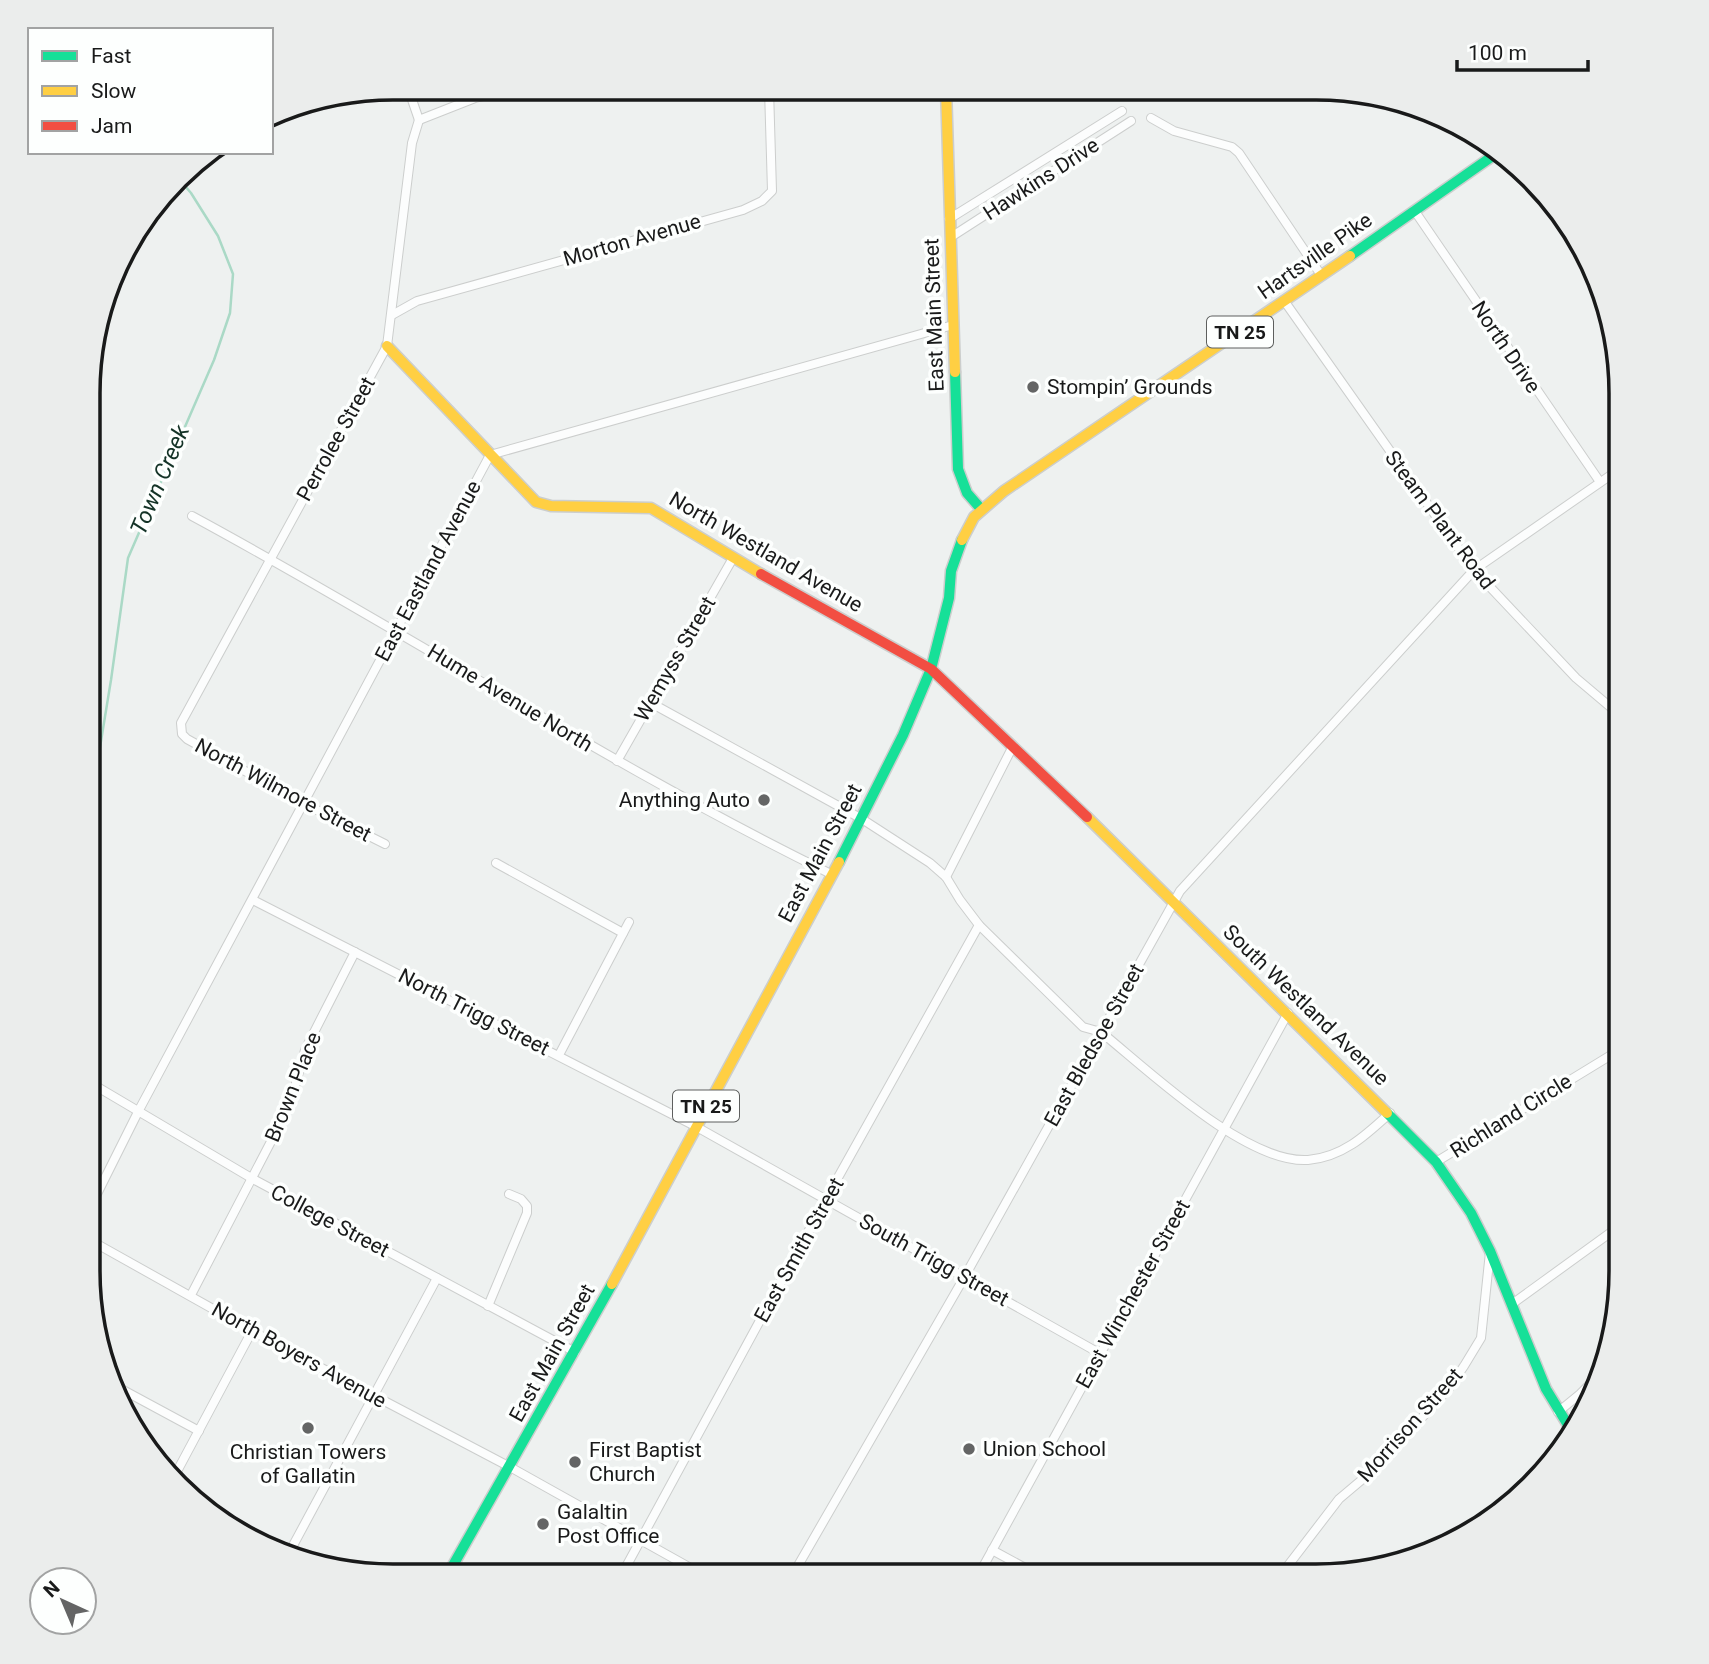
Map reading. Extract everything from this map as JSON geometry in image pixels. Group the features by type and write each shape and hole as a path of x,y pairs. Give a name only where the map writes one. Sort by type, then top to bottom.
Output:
{"street":[{"path":"412,100 419,120 470,100"},
{"name":"Morton Avenue","path":"392,315 416,301 743,210 762,201 772,191 769,100"},
{"name":"East Main Street","path":"454,1564 575,1352 862,819 903,735 931,669 949,598 957,548 981,509 967,493 958,469 946,100"},
{"name":"Hawkins Drive","path":"949,219 1122,111"},
{"path":"1151,118 1174,131 1232,147 1239,153 1321,275"},
{"name":"Perrolee Street","path":"182,734 181,723 387,346 412,143 419,120"},
{"name":"Hawkins Drive","path":"951,237 1131,121"},
{"name":"Hartsville Pike","path":"981,509 1049,460 1285,302 1491,157"},
{"name":"North Drive","path":"1414,210 1600,482"},
{"name":"Steam Plant Road","path":"1285,302 1474,570 1576,678 1609,706"},
{"name":"East Eastland Avenue","path":"100,1188 139,1110 490,455 953,325"},
{"name":"North Westland Avenue","path":"387,346 536,502 551,506 651,508 733,558 931,669"},
{"path":"1474,570 1609,476"},
{"name":"Hume Avenue North","path":"191,516 396,630 617,761 757,838 831,874"},
{"name":"Wemyss Street","path":"617,761 733,558"},
{"name":"East Bledsoe Street","path":"799,1564 965,1276 1180,891 1474,570"},
{"name":"South Westland Avenue","path":"931,669 1289,1013 1436,1162 1471,1213 1490,1251 1534,1363 1566,1424"},
{"path":"651,703 862,819 930,863 946,877 979,925 1083,1027 1101,1032 1223,1130 1288,1159 1309,1160 1336,1153 1359,1142 1390,1113"},
{"name":"North Wilmore Street","path":"182,734 303,803 386,844"},
{"path":"946,877 1013,746"},
{"path":"496,863 623,933"},
{"name":"North Trigg Street","path":"253,900 695,1126"},
{"path":"559,1055 629,922"},
{"name":"East Smith Street","path":"627,1564 979,925"},
{"name":"Brown Place","path":"191,1295 290,1105 305,1050 355,952"},
{"name":"East Winchester Street","path":"984,1564 1289,1013"},
{"name":"Richland Circle","path":"1436,1162 1609,1055"},
{"name":"College Street","path":"100,1088 253,1179 575,1352"},
{"name":"South Trigg Street","path":"695,1126 1099,1353"},
{"path":"488,1306 527,1213 527,1206 521,1199 509,1194"},
{"path":"1512,1304 1609,1234"},
{"name":"North Boyers Avenue","path":"100,1246 374,1398 510,1467 683,1564"},
{"name":"Morrison Street","path":"1289,1564 1339,1499 1377,1467 1449,1388 1464,1366 1480,1338 1490,1251"},
{"path":"293,1546 437,1279"},
{"path":"178,1470 252,1331"},
{"path":"1558,1412 1584,1390"},
{"path":"126,1391 200,1431"},
{"path":"992,1550 1018,1564"}],"waterway":[{"name":"Town Creek","path":"100,747 128,558 214,360 230,313 233,274 218,236 185,187"}],"traffic: fast":[{"path":"1350,256 1491,157"},
{"path":"955,372 958,469 967,493 981,509"},
{"path":"839,862 903,735 931,669 949,598 951,571 962,540"},
{"path":"1387,1113 1436,1162 1471,1213 1490,1251 1546,1389 1567,1423"},
{"path":"454,1564 612,1284"}],"traffic: slow":[{"path":"946,100 955,372"},
{"path":"962,540 974,517 1004,491 1350,256"},
{"path":"387,346 536,502 551,506 651,508 761,574"},
{"path":"1087,817 1387,1113"},
{"path":"612,1284 839,862"}],"traffic: jam":[{"path":"761,574 931,669 1087,817"}],"place":[{"name":"Stompin’ Grounds","path":"1033,387"},
{"name":"Anything Auto","path":"764,800"},
{"name":"Christian Towers of Gallatin","path":"308,1428"},
{"name":"Union School","path":"969,1449"},
{"name":"First Baptist Church","path":"575,1462"},
{"name":"Galaltin Post Office","path":"543,1524"}]}
